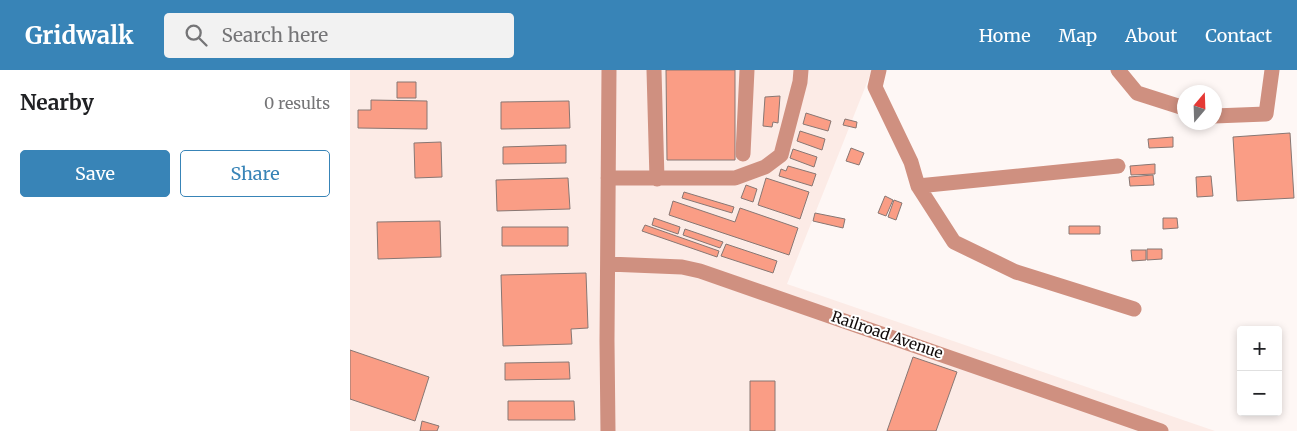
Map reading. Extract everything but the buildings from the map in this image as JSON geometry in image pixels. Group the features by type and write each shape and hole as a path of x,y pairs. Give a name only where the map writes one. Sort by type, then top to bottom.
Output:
{"street":[{"path":"608,431 609,70"},
{"path":"654,70 657,179"},
{"path":"743,154 747,70"},
{"path":"608,178 735,178 765,167 781,155 800,82 801,70"},
{"path":"879,70 875,87 910,162 918,186 954,242 1016,272 1134,309"},
{"path":"1118,70 1138,94 1177,106"},
{"path":"1222,116 1266,114 1272,70"},
{"path":"918,186 1118,166"},
{"name":"Railroad Avenue","path":"608,264 682,267 700,271 1161,431"}],"shaded area":[{"path":"350,70 872,70 787,284 1215,431 350,431"}]}
